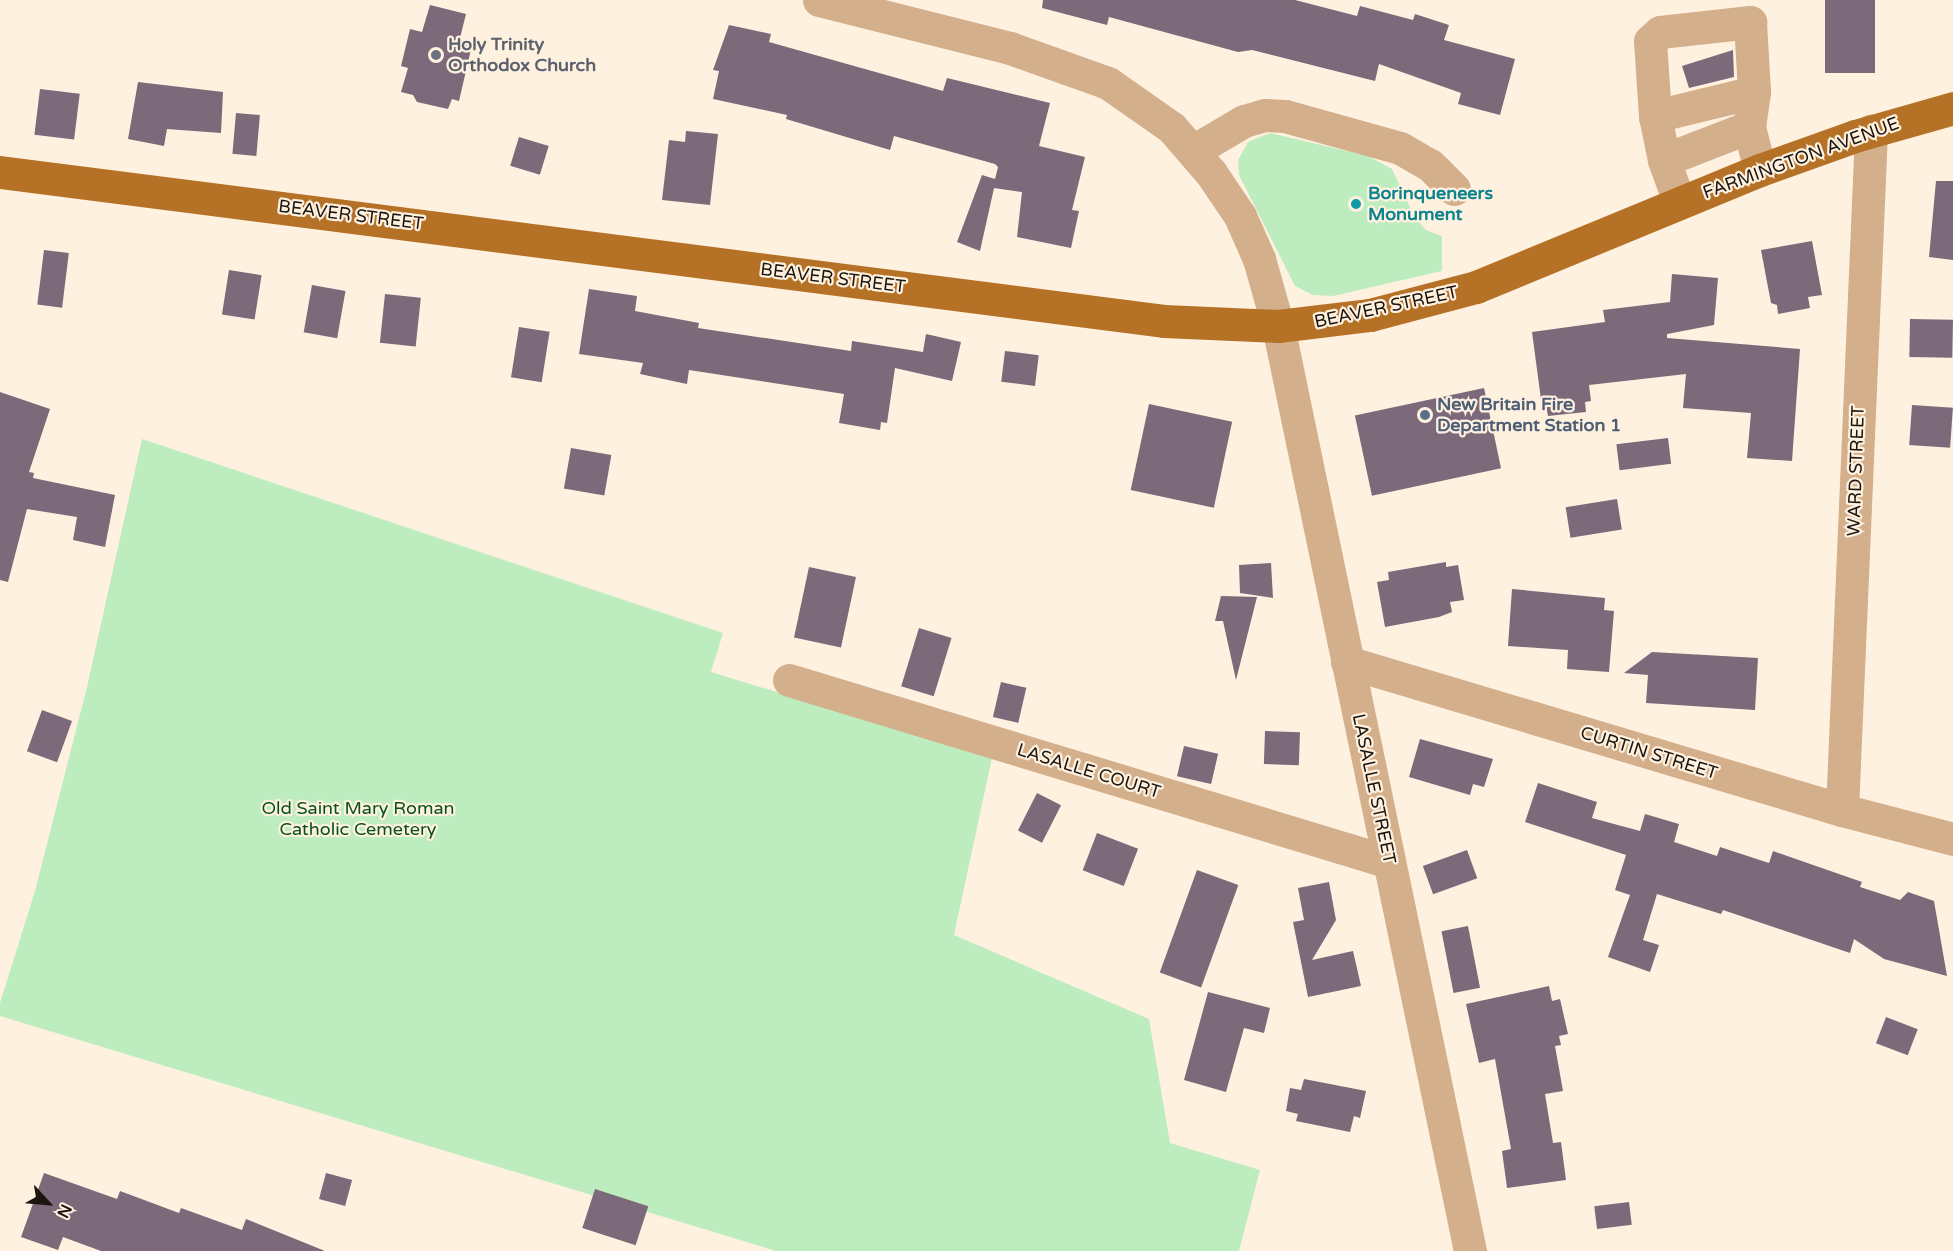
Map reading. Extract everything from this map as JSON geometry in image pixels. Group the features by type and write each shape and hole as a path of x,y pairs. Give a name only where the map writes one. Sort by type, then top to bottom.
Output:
{"main road":[{"name":"FARMINGTON AVENUE","path":"1665,208 1760,170 1871,131 1953,108"},
{"name":"BEAVER STREET","path":"0,172 1164,321 1278,326 1345,320 1451,295 1665,208"}],"street":[{"name":"LASALLE STREET","path":"819,0 1072,67 1139,102 1193,151 1231,200 1252,240 1278,326 1470,1251"},
{"path":"1665,208 1664,160 1655,116 1650,41 1660,32 1750,22 1754,92 1749,127 1760,170"},
{"path":"1655,116 1754,92"},
{"path":"1193,151 1244,120 1265,115 1285,116 1400,148 1431,165 1454,189"},
{"path":"1664,160 1749,127"},
{"name":"WARD STREET","path":"1842,810 1871,131"},
{"name":"CURTIN STREET","path":"1347,662 1842,810 1953,839"},
{"name":"LASALLE COURT","path":"789,680 1389,862"}],"green space":[{"path":"1270,133 1368,156 1392,169 1415,218 1426,230 1442,236 1442,271 1333,296 1313,295 1295,286 1239,175 1238,160 1248,142"},
{"name":"Old Saint Mary Roman Catholic Cemetery","path":"142,439 723,633 711,672 992,758 954,935 1149,1019 1170,1143 1260,1170 1239,1251 776,1251 0,1016 0,1003 35,891 87,687"}],"building":[{"path":"1043,0 1295,0 1357,16 1360,6 1413,20 1415,14 1449,25 1444,40 1515,59 1500,115 1458,104 1461,93 1379,64 1375,81 1252,50 1238,52 1109,17 1107,25 1042,8"},
{"path":"1825,0 1875,0 1875,73 1825,73"},
{"name":"Holy Trinity Orthodox Church","path":"430,5 466,14 459,42 472,45 459,101 452,99 448,109 417,102 413,95 401,92 408,68 401,66 410,29 422,32"},
{"path":"729,25 771,34 769,42 943,91 947,78 1050,103 1039,146 1085,157 1072,210 1079,211 1071,248 1017,237 1022,192 994,188 980,251 957,242 982,175 995,179 998,167 995,164 894,136 890,150 786,119 787,115 713,99 719,71 713,70"},
{"path":"1733,50 1734,77 1689,88 1682,66"},
{"path":"138,82 223,92 221,133 167,129 164,146 128,139"},
{"path":"40,89 80,94 74,140 34,135"},
{"path":"236,113 260,115 256,156 232,154"},
{"path":"686,131 718,134 710,205 662,200 669,140 685,142"},
{"path":"519,137 549,146 540,175 510,166"},
{"path":"1936,181 1953,181 1953,260 1929,257"},
{"path":"1812,241 1822,295 1808,297 1810,308 1778,314 1777,305 1771,303 1761,250"},
{"path":"44,250 69,253 62,308 37,305"},
{"path":"229,270 262,275 255,320 222,314"},
{"path":"1672,274 1718,278 1714,325 1667,334 1667,338 1800,349 1792,461 1747,458 1751,413 1683,408 1686,374 1589,385 1591,401 1585,402 1586,412 1548,416 1546,406 1542,407 1532,332 1605,322 1603,310 1670,302"},
{"path":"312,285 345,291 337,338 304,332"},
{"path":"589,289 637,296 635,311 699,323 698,328 851,351 852,341 923,352 926,334 961,342 952,381 895,368 887,423 881,422 880,430 839,423 844,394 689,370 687,384 640,374 643,363 579,354"},
{"path":"385,294 421,298 416,346 380,343"},
{"path":"1910,319 1953,320 1952,358 1909,357"},
{"path":"519,327 550,332 542,382 511,377"},
{"path":"1005,351 1039,355 1035,386 1001,382"},
{"path":"1484,388 1501,468 1372,496 1355,415"},
{"path":"0,392 50,409 29,472 34,473 33,478 115,495 105,547 73,540 77,517 27,509 8,582 0,580"},
{"path":"1149,404 1232,422 1214,508 1131,490"},
{"path":"1912,405 1953,408 1950,448 1909,445"},
{"path":"1668,438 1671,464 1620,470 1616,444"},
{"path":"571,448 611,455 604,495 564,488"},
{"path":"1617,499 1622,530 1570,538 1566,507"},
{"path":"1446,562 1446,567 1458,565 1464,600 1450,602 1452,612 1439,617 1385,627 1377,582 1389,580 1388,572"},
{"path":"1271,563 1273,598 1240,593 1239,565"},
{"path":"809,567 856,577 841,647 794,637"},
{"path":"1512,589 1605,598 1604,610 1614,611 1609,672 1567,669 1568,650 1508,646"},
{"path":"1221,596 1257,597 1236,680 1223,621 1215,621"},
{"path":"919,628 952,638 934,696 901,686"},
{"path":"1652,652 1758,658 1755,710 1646,703 1648,675 1624,673"},
{"path":"1001,682 1026,688 1018,723 993,717"},
{"path":"42,710 72,721 57,762 27,751"},
{"path":"1265,731 1300,732 1299,765 1264,764"},
{"path":"1420,739 1493,759 1484,787 1473,784 1470,795 1409,777"},
{"path":"1184,746 1218,754 1211,784 1177,776"},
{"path":"1538,783 1597,802 1592,818 1640,831 1645,814 1679,824 1674,842 1717,856 1720,847 1769,863 1773,851 1862,882 1860,887 1900,900 1908,892 1934,901 1947,976 1884,959 1854,939 1850,953 1723,910 1721,914 1657,894 1643,940 1659,945 1650,972 1608,957 1630,895 1615,890 1626,855 1525,822"},
{"path":"1037,793 1061,805 1042,843 1018,830"},
{"path":"1097,833 1138,849 1124,886 1083,870"},
{"path":"1467,850 1477,878 1433,894 1423,866"},
{"path":"1197,870 1238,885 1201,987 1160,972"},
{"path":"1329,882 1336,920 1312,960 1353,951 1361,986 1308,997 1293,922 1304,920 1298,888"},
{"path":"1468,926 1480,988 1454,993 1441,931"},
{"path":"1549,986 1552,1001 1560,999 1568,1034 1559,1036 1561,1045 1555,1046 1563,1091 1545,1094 1553,1143 1561,1142 1566,1180 1507,1188 1502,1151 1511,1149 1495,1059 1479,1063 1466,1004"},
{"path":"1208,992 1270,1008 1264,1033 1244,1028 1226,1092 1184,1080"},
{"path":"1886,1017 1918,1029 1908,1055 1876,1043"},
{"path":"1304,1079 1366,1091 1360,1118 1354,1116 1350,1132 1296,1121 1298,1114 1286,1111 1290,1088 1301,1090"},
{"path":"44,1173 117,1199 120,1191 179,1213 181,1208 242,1230 246,1219 325,1251 101,1251 63,1237 58,1250 21,1237"},
{"path":"326,1173 352,1180 345,1206 319,1199"},
{"path":"595,1189 648,1206 636,1245 582,1228"},
{"path":"1629,1202 1632,1225 1597,1229 1594,1206"}],"place":[{"name":"Holy Trinity Orthodox Church","path":"436,55"},
{"name":"Borinqueneers Monument","path":"1356,204"},
{"name":"New Britain Fire Department Station 1","path":"1425,415"}]}
